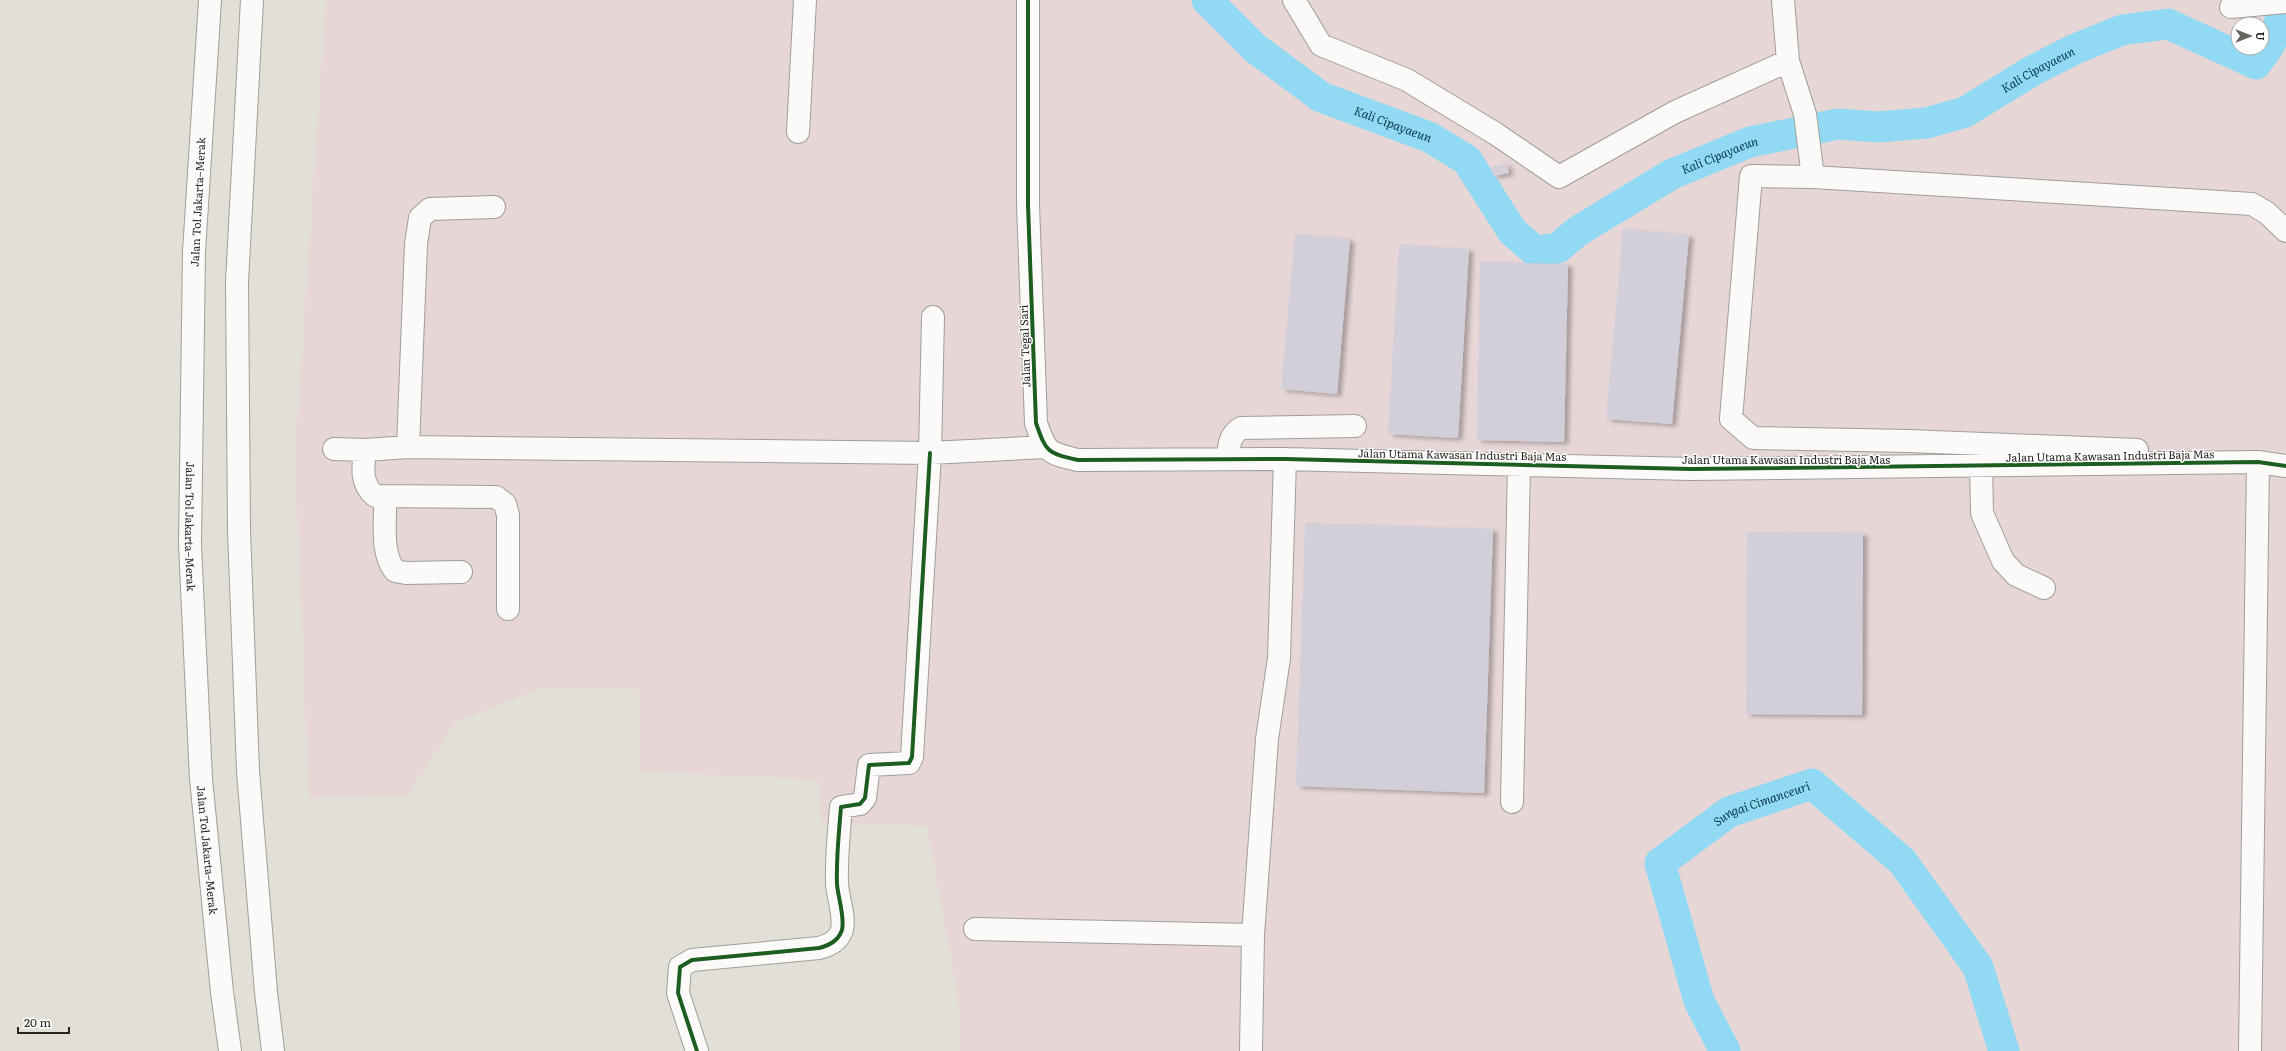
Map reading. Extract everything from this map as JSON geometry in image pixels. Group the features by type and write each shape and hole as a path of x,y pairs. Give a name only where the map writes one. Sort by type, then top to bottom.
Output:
{"main road":[{"name":"Jalan Tol Jakarta–Merak","path":"210,0 194,252 190,545 201,779 222,992 230,1051"},
{"path":"252,0 237,282 239,530 248,771 266,992 273,1051"},
{"path":"798,132 805,0"},
{"name":"Jalan Tegal Sari","path":"1028,0 1028,205 1034,384 1036,423 1045,447"},
{"path":"1294,0 1321,45 1407,80 1496,134 1559,177 1675,112 1788,61"},
{"path":"1783,0 1788,61 1805,114 1813,177"},
{"path":"2231,7 2286,2"},
{"path":"2286,230 2267,213 2252,204 1813,177 1751,176 1731,419 1753,438 1909,441 2286,456"},
{"path":"408,447 416,244 420,218 430,209 494,207"},
{"path":"697,1051 678,993 680,968 692,960 819,948 830,945 841,931 843,921 839,897 837,862 840,807 860,804 865,798 869,765 898,765 909,763 912,758 930,453 933,316"},
{"path":"1228,459 1229,443 1234,432 1241,428 1355,426"},
{"path":"334,449 365,450 408,447 930,453 1045,447 1060,456 1078,460 1285,459 1279,658 1267,739 1253,935 1251,1051"},
{"path":"365,450 363,469 364,482 375,496 385,498 496,497 505,504 508,515 508,609"},
{"name":"Jalan Utama Kawasan Industri Baja Mas","path":"1285,459 1691,469 2258,462 2286,466"},
{"path":"2250,1051 2258,462"},
{"path":"1512,802 1518,464"},
{"path":"1981,466 1982,513 2004,561 2016,574 2044,588"},
{"path":"385,498 386,553 390,564 395,570 406,572 461,572"},
{"path":"975,928 1253,935"}],"shaded area":[{"path":"326,0 2286,0 2286,1051 961,1051 957,992 927,826 822,824 818,780 639,771 639,690 542,688 454,723 408,795 309,798 295,455"}],"building":[{"path":"1507,164 1509,173 1493,176 1492,167"},
{"path":"1623,229 1689,235 1672,424 1606,419"},
{"path":"1295,234 1350,239 1337,394 1281,389"},
{"path":"1399,245 1469,249 1458,438 1388,434"},
{"path":"1480,262 1568,264 1564,442 1477,440"},
{"path":"1305,523 1493,529 1484,793 1296,786"},
{"path":"1747,532 1863,533 1862,715 1746,714"}],"waterway":[{"name":"Kali Cipayaeun","path":"1207,0 1256,49 1321,97 1429,137 1467,160 1512,231 1535,251 1558,248 1578,231 1672,174 1750,142 1838,124 1878,127 1927,123 1965,112 2032,71 2075,49 2122,30 2168,24 2256,64 2269,46 2286,8"},
{"name":"Sungai Cimanceuri","path":"1725,1051 1699,1001 1660,863 1729,812 1812,784 1902,861 1978,967 2004,1051"}],"cycle path":[{"path":"1028,0 1028,205 1036,423 1042,440 1049,450 1054,453 1078,460 1285,459 1691,469 2258,462 2286,466"},
{"path":"697,1051 678,993 680,967 692,960 819,948 836,940 842,930 843,925 837,884 841,807 860,804 865,798 869,765 909,763 912,757 930,453"}]}
